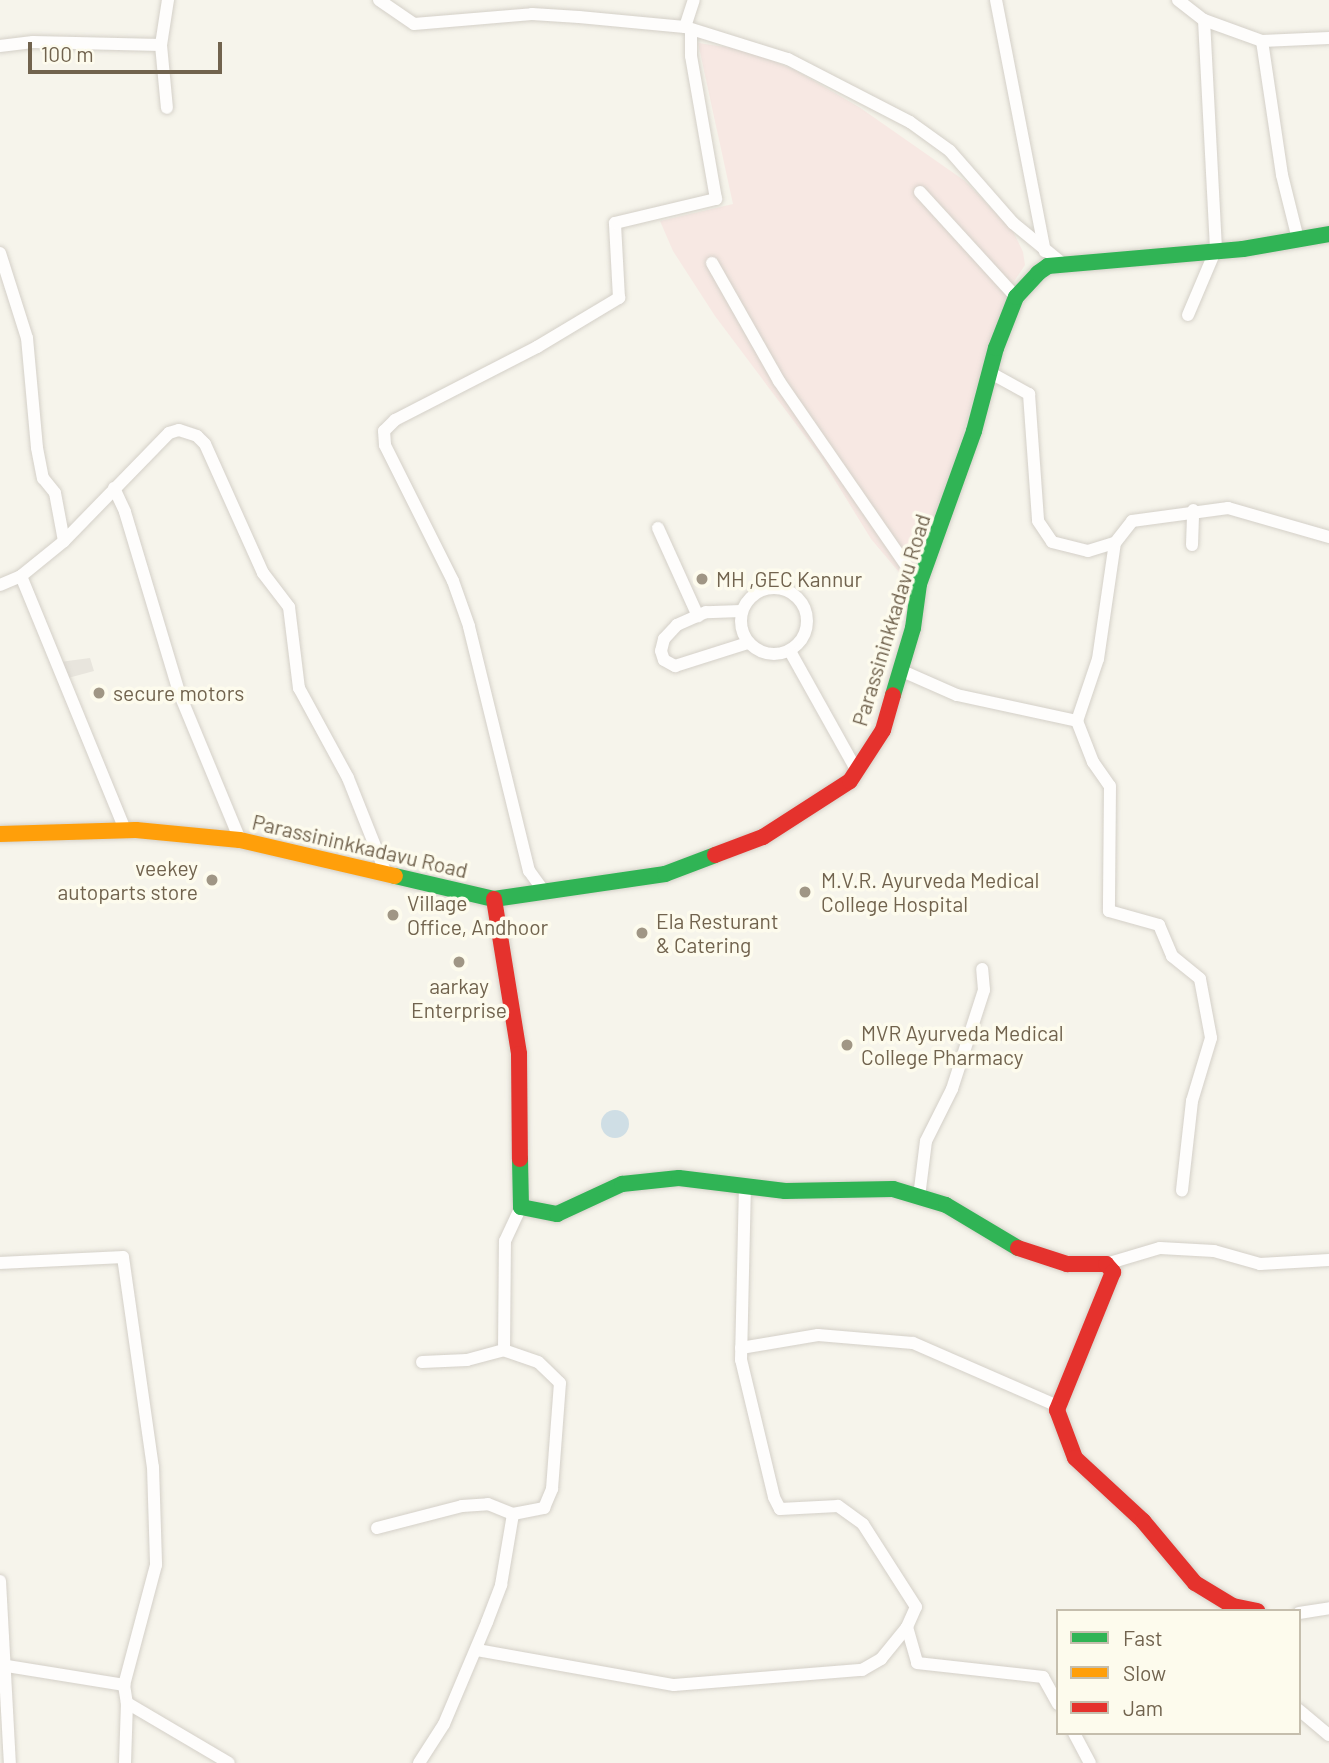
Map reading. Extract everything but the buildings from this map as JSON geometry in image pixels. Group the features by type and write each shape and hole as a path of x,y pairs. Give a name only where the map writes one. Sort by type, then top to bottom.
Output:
{"main road":[{"name":"Parassininkkadavu Road","path":"0,834 124,831 240,840 385,871 494,899 665,874 716,858 813,809 857,771 883,730 900,670 919,584 974,431 989,372 1016,298 1048,266 1216,249 1329,234"},
{"path":"494,899 519,1055 521,1207 556,1214 622,1184 679,1178 745,1188 893,1189 946,1205 1018,1248 1067,1264 1106,1264 1113,1272 1058,1406 1075,1458 1143,1521 1195,1583 1234,1608"}],"street":[{"path":"167,108 161,45 168,23 168,0"},
{"path":"379,0 414,24 532,14 688,29 788,59 909,122 950,150 1013,223 1063,264"},
{"path":"543,890 529,871 469,626 453,581 385,445 384,431 395,420 537,347 619,299 615,223 716,199 688,29 694,0"},
{"path":"996,0 1045,251"},
{"path":"1178,0 1204,20 1262,41 1329,38"},
{"path":"1188,315 1216,249 1204,20"},
{"path":"1262,41 1282,175 1298,239"},
{"path":"0,46 33,42 161,45"},
{"path":"920,192 1016,298"},
{"path":"0,253 27,338 37,448 43,478 55,493 64,541"},
{"path":"712,263 779,381 919,584"},
{"path":"989,372 1029,394 1038,521 1052,542 1088,551 1115,543"},
{"path":"0,585 21,576 64,541 169,433 189,432 205,444 263,573 289,607 299,688 348,778 385,871"},
{"path":"114,488 125,512 180,695 240,840"},
{"path":"1182,1190 1192,1101 1211,1038 1200,979 1172,956 1159,925 1109,911 1110,786 1093,762 1077,721 1098,659 1115,543 1132,521 1193,510 1228,508 1329,537"},
{"path":"1192,545 1193,510"},
{"path":"658,528 698,616"},
{"path":"21,576 124,831"},
{"path":"767,588 790,592 800,600 805,610 805,632 791,653 768,654 748,642 741,611 748,600 767,588"},
{"path":"741,611 698,616 677,625 664,639 664,660 675,666 689,664 748,642"},
{"path":"791,653 857,771"},
{"path":"900,670 957,695 1077,721"},
{"path":"919,1197 926,1141 952,1089 984,990 982,970"},
{"path":"477,1650 674,1685 862,1671 881,1660 907,1627 916,1607 863,1524 849,1511 826,1503 780,1508 746,1394 741,1348 745,1188"},
{"path":"503,1350 505,1241 521,1207"},
{"path":"1106,1264 1160,1248 1214,1251 1260,1264 1329,1260"},
{"path":"0,1263 122,1257 153,1467 156,1565 124,1685 127,1703 125,1763"},
{"path":"741,1348 818,1335 913,1343 1058,1406"},
{"path":"377,1528 462,1506 488,1504 513,1514 544,1508 552,1489 560,1383 538,1362 503,1350 467,1360 422,1362"},
{"path":"419,1763 444,1724 477,1650 500,1585 513,1514"},
{"path":"0,1581 8,1666 10,1763"},
{"path":"1301,1614 1329,1608"},
{"path":"907,1627 917,1663 1043,1677 1056,1700"},
{"path":"8,1666 124,1685"},
{"path":"127,1703 229,1763"},
{"path":"1301,1712 1329,1735"},
{"path":"1075,1735 1090,1763"}],"shaded area":[{"path":"698,43 747,50 795,70 859,107 965,181 1013,231 1023,252 1025,265 1009,289 1010,304 975,392 941,511 923,556 904,578 871,539 820,456 715,316 673,251 660,221 733,204"},
{"path":"90,658 94,671 68,678 60,662"},
{"path":"615,1110 625,1114 629,1124 625,1134 615,1138 605,1134 601,1124 605,1114"}],"traffic: fast":[{"path":"893,695 913,628 919,584 974,431 996,348 1016,297 1038,273 1048,266 1243,249 1329,234"},
{"path":"395,876 494,899 665,874 715,855"},
{"path":"520,1159 521,1207 557,1214 622,1184 679,1178 785,1191 893,1189 946,1205 1018,1248"}],"traffic: slow":[{"path":"0,834 136,830 240,840 395,876"}],"traffic: jam":[{"path":"715,855 763,837 850,781 883,730 893,695"},
{"path":"494,899 519,1054 520,1159"},
{"path":"1018,1248 1067,1264 1106,1264 1113,1272 1057,1410 1075,1458 1143,1521 1195,1583 1233,1606 1247,1609"}],"place":[{"name":"MH ,GEC Kannur","path":"702,579"},
{"name":"secure motors","path":"99,693"},
{"name":"veekey autoparts store","path":"212,880"},
{"name":"M.V.R. Ayurveda Medical College Hospital","path":"805,892"},
{"name":"Village Office, Andhoor","path":"393,915"},
{"name":"Ela Resturant & Catering","path":"642,933"},
{"name":"aarkay Enterprise","path":"459,962"},
{"name":"MVR Ayurveda Medical College Pharmacy","path":"847,1045"}]}
